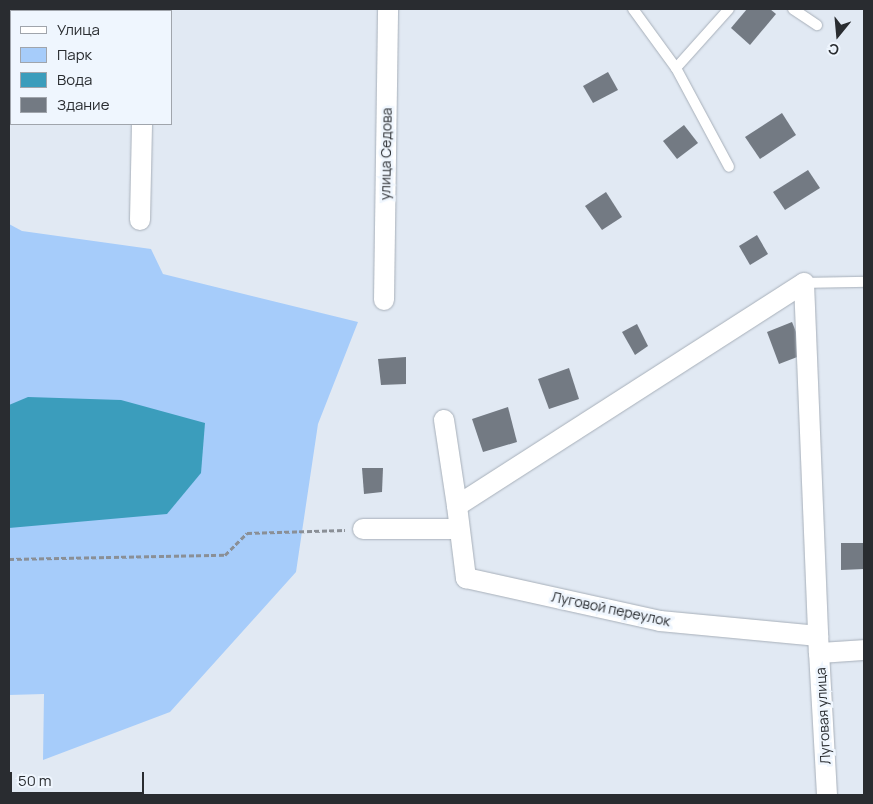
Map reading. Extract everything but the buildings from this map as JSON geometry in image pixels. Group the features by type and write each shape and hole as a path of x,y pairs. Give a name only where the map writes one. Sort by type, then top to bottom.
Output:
{"street":[{"name":"улица Седова","path":"384,300 388,9"},
{"path":"140,220 142,125"},
{"path":"458,506 804,283"},
{"path":"804,283 818,644"},
{"path":"363,529 460,529 444,420"},
{"name":"Луговой переулок","path":"460,529 466,578 660,621 818,644"},
{"name":"Луговая улица","path":"827,795 818,644 864,650"}],"lane":[{"path":"632,9 676,68 729,167"},
{"path":"676,68 728,9"},
{"path":"793,9 817,25"},
{"path":"804,283 864,282"}],"path":[{"path":"9,559 226,555 246,533 363,529"}],"green space":[{"path":"9,224 22,231 151,249 163,274 358,322 318,424 296,572 170,712 43,760 44,694 9,695"}],"water":[{"path":"28,397 121,400 205,423 201,473 167,514 9,528 9,405"}]}
